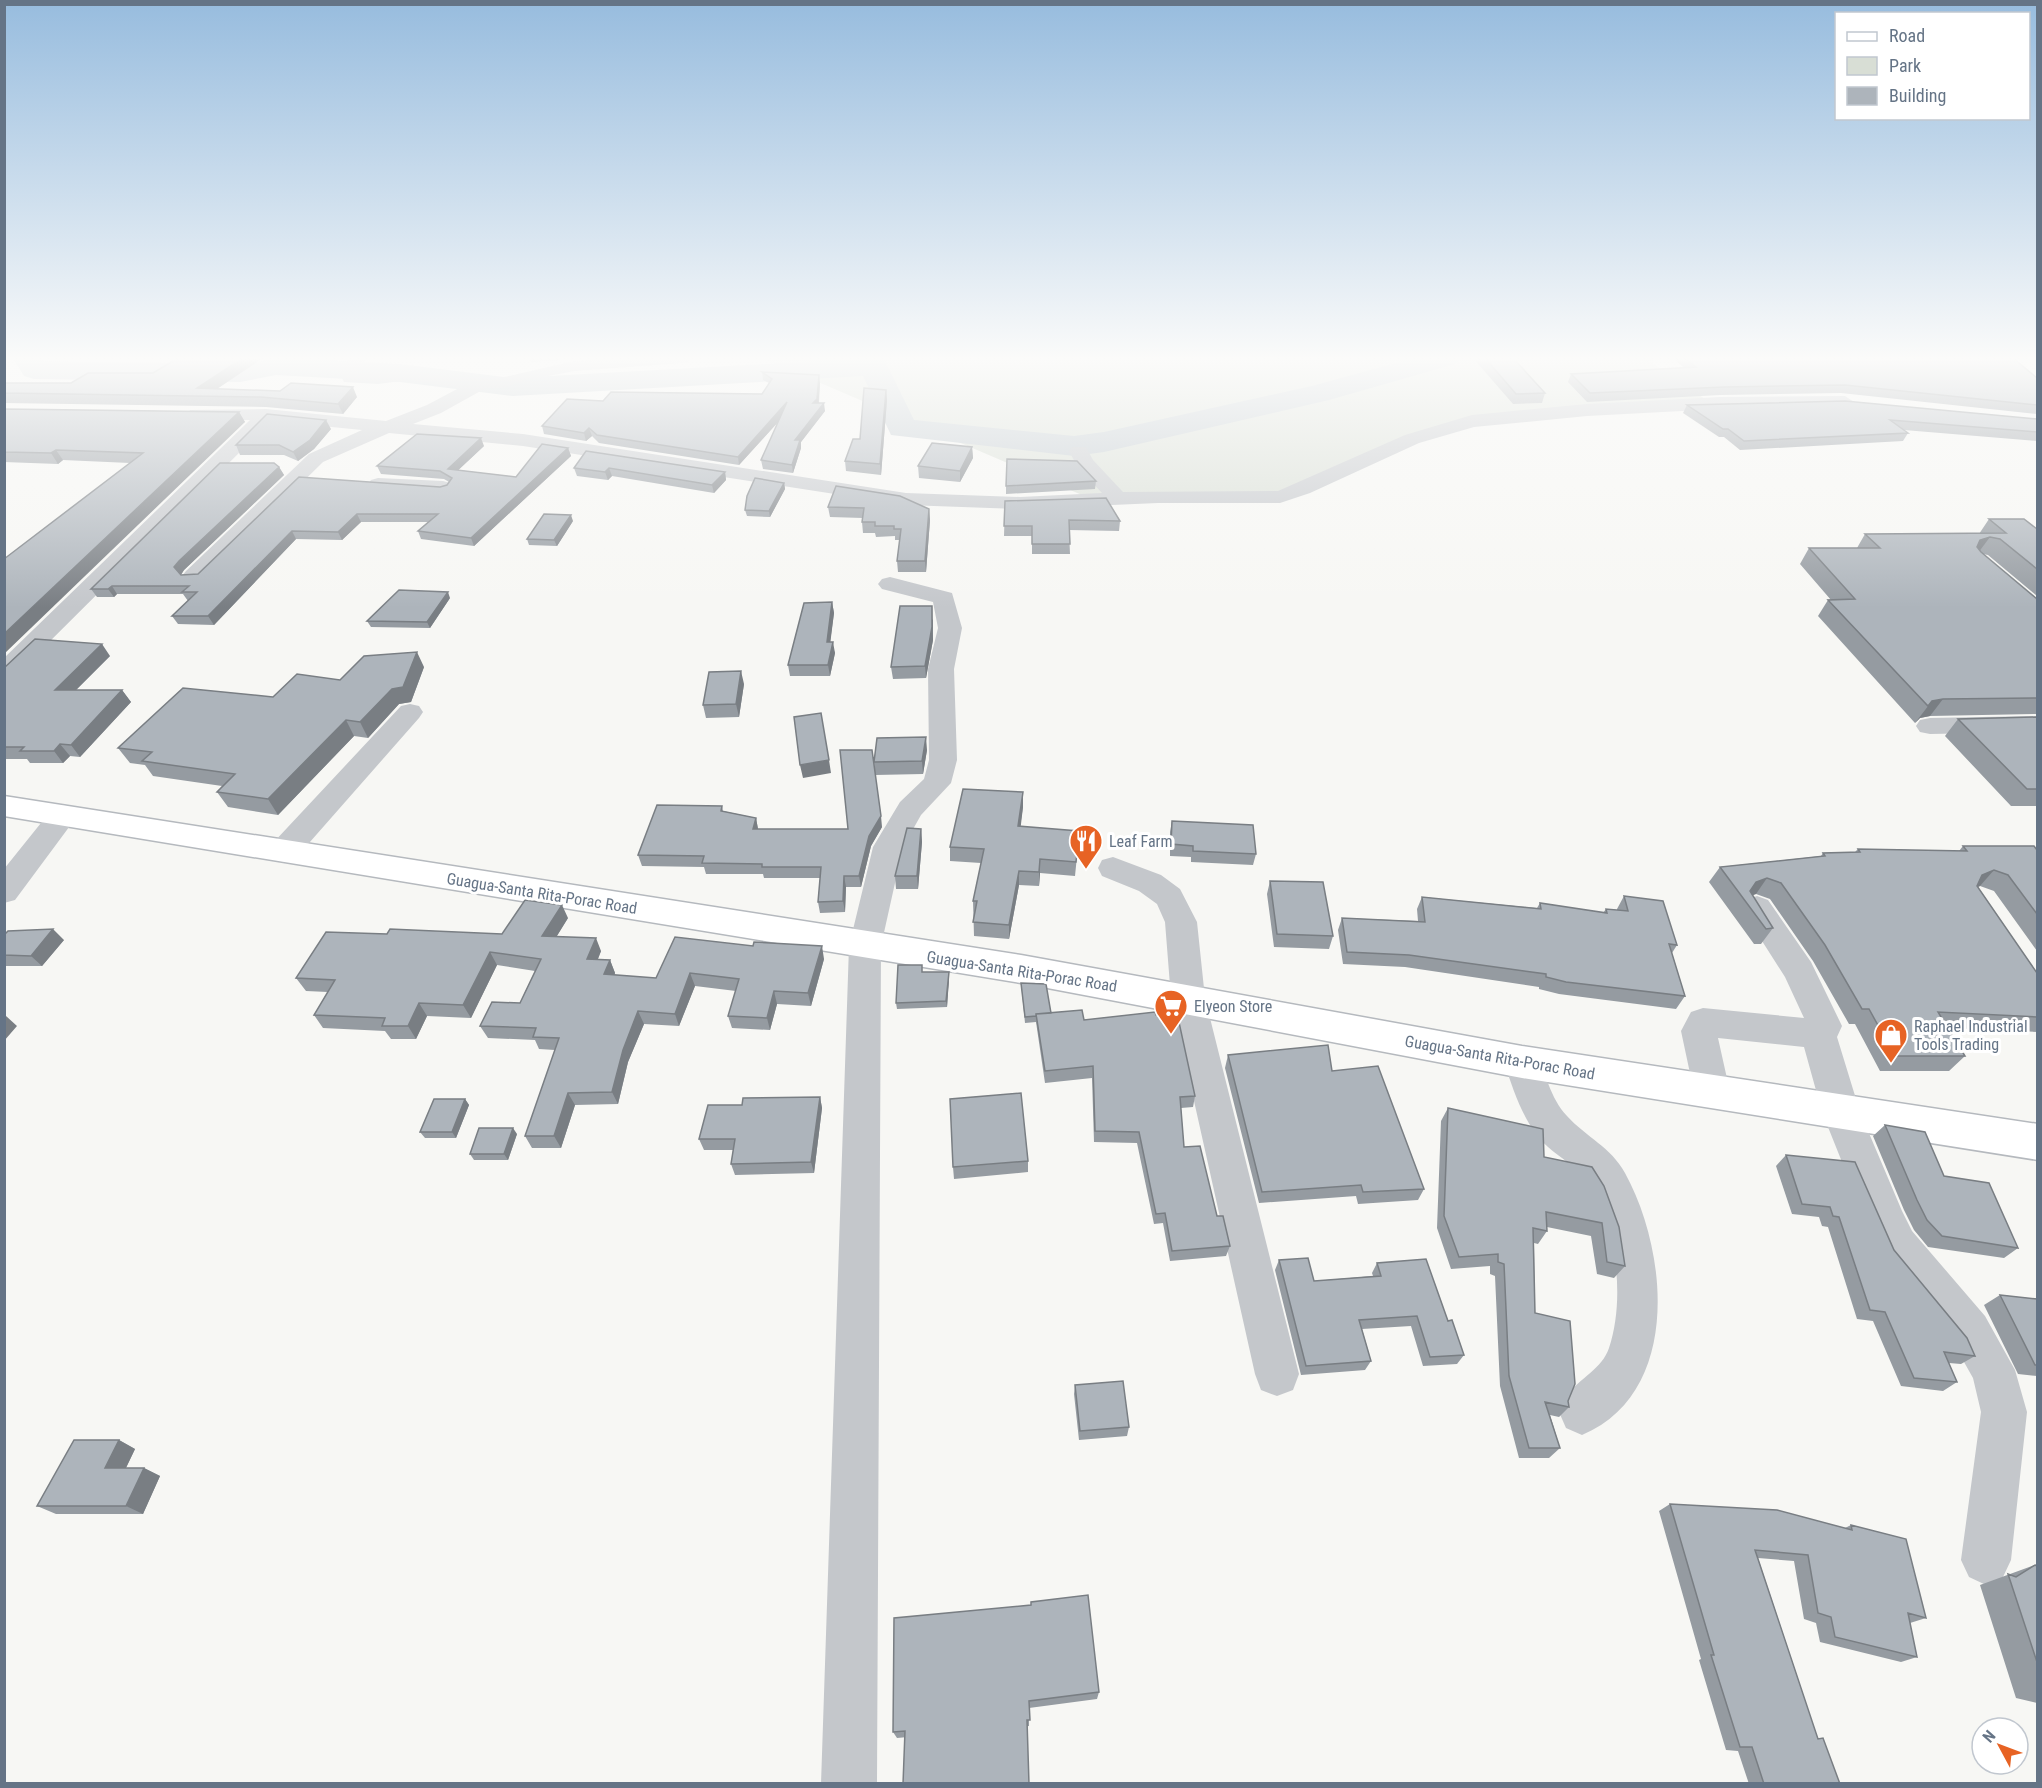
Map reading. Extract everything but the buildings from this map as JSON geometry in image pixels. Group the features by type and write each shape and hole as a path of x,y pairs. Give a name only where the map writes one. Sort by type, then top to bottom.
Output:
{"main road":[{"name":"Guagua-Santa Rita-Porac Road","path":"4,806 1188,998 1522,1062 2037,1142"}],"street":[{"path":"4,673 239,441"},
{"path":"194,576 292,469 349,441"},
{"path":"532,441 906,499 1020,503 1112,499 1280,497 1303,489 1407,441"},
{"path":"1079,450 1083,462 1113,493 1112,499"},
{"path":"217,463 250,463"},
{"path":"292,469 321,480"},
{"path":"355,482 443,487"},
{"path":"849,1784 865,946 888,847 910,809 937,783 943,760 942,669 950,628 944,598 890,584"},
{"path":"284,851 410,712"},
{"path":"1930,726 2037,724"},
{"path":"4,892 63,815"},
{"path":"1113,868 1150,883 1169,897 1181,922 1188,998 1277,1374"},
{"path":"1757,908 1813,997 1825,1026 1818,1034"},
{"path":"1712,1092 1699,1031 1703,1022 1818,1034"},
{"path":"1818,1034 1841,1112 1886,1222 1898,1245 1970,1330 1993,1370 2004,1412 1986,1560"},
{"path":"1522,1062 1534,1097 1545,1117 1561,1136 1599,1166 1621,1203 1638,1278 1638,1322 1620,1373 1582,1412"}],"green space":[{"path":"957,441 1412,441 1279,493 1082,495"}],"waterway":[{"path":"1030,441 1074,446 1106,441"}],"place":[{"name":"Leaf Farm","path":"1086,870"},
{"name":"Elyeon Store","path":"1171,1035"},
{"name":"Raphael Industrial Tools Trading","path":"1891,1064"}]}
